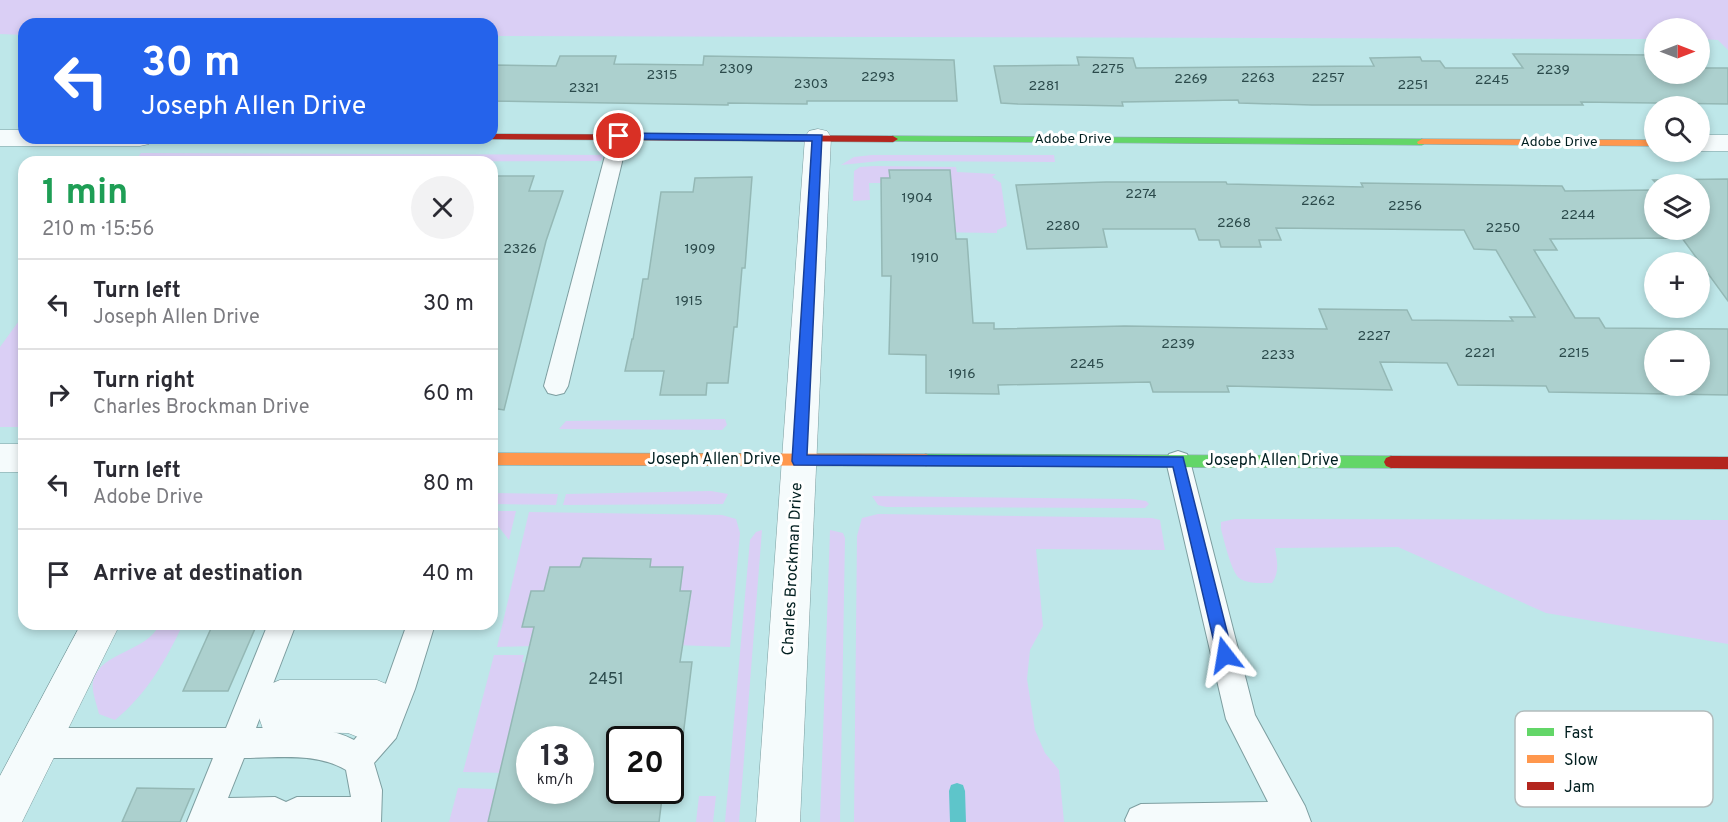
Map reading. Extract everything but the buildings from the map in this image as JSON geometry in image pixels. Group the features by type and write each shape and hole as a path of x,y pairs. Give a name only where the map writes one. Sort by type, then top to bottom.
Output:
{"street":[{"name":"Adobe Drive","path":"498,137 1644,143"},
{"name":"Charles Brockman Drive","path":"778,822 818,137"},
{"path":"0,138 18,138"},
{"path":"1710,143 1728,143"},
{"path":"0,458 18,458"},
{"name":"Joseph Allen Drive","path":"498,459 1728,463"},
{"path":"0,820 98,630"}],"lane":[{"path":"556,386 619,136"},
{"path":"1141,820 1295,819 1241,719 1178,461"},
{"path":"40,743 234,743 312,743 340,749 357,759 364,774 369,795 366,818 286,813 205,818 234,743 280,630"},
{"path":"357,759 385,727 400,690 419,630"}],"shaded area":[{"path":"0,0 1728,0 1728,50 1718,40 1710,40 1710,18 1644,18 1644,39 498,36 498,18 18,18 18,35 0,34"},
{"path":"141,153 603,155 601,161 498,161 498,156 139,156"},
{"path":"872,155 1054,155 1055,162 880,161 841,165 854,157"},
{"path":"860,167 956,167 957,172 996,174 992,177 1001,183 1007,226 997,230 997,233 926,232 925,222 955,223 950,170 890,170 889,178 881,178 881,183 869,183 870,200 853,201 854,171"},
{"path":"18,322 18,427 0,427 0,347"},
{"path":"725,419 727,425 722,430 559,429 566,421"},
{"path":"711,491 728,494 723,504 563,505 566,494"},
{"path":"498,493 558,494 556,505 498,504"},
{"path":"872,496 1132,499 1146,501 1149,504 1145,508 886,507 878,505"},
{"path":"498,511 516,511 509,540 498,526"},
{"path":"529,512 722,515 736,519 740,533 730,647 676,645 680,625 687,625 691,592 680,591 683,567 650,567 651,559 580,567 550,567 544,591 531,591 522,626 536,627 531,646 497,647"},
{"path":"878,514 1152,518 1160,520 1165,550 1036,549 1043,626 1030,650 1027,679 1035,730 1045,753 1059,770 1064,822 854,822 857,536 862,518"},
{"path":"1235,519 1728,520 1728,644 1546,613 1398,547 1275,548 1277,570 1272,583 1246,581 1239,578 1233,569 1221,529 1221,522"},
{"path":"762,530 739,822 725,822 750,540 756,532"},
{"path":"830,530 843,533 845,538 840,822 820,822"},
{"path":"156,630 180,630 155,676 137,699 115,720 99,714 93,693 93,681 98,671 114,657 135,647"},
{"path":"494,655 524,655 522,662 526,663 507,773 463,772"},
{"path":"458,788 495,789 488,822 449,822"},
{"path":"699,796 716,796 713,822 696,822"}],"waterway":[{"path":"957,791 958,822"}],"traffic: fast":[{"path":"893,139 1422,142"},
{"path":"926,460 1391,462"}],"traffic: slow":[{"path":"1422,142 1644,143"},
{"path":"498,459 926,460"}],"traffic: jam":[{"path":"498,137 893,139"},
{"path":"1391,462 1728,463"}],"route":[{"path":"619,136 818,137 799,461 1178,461 1225,655"}]}
